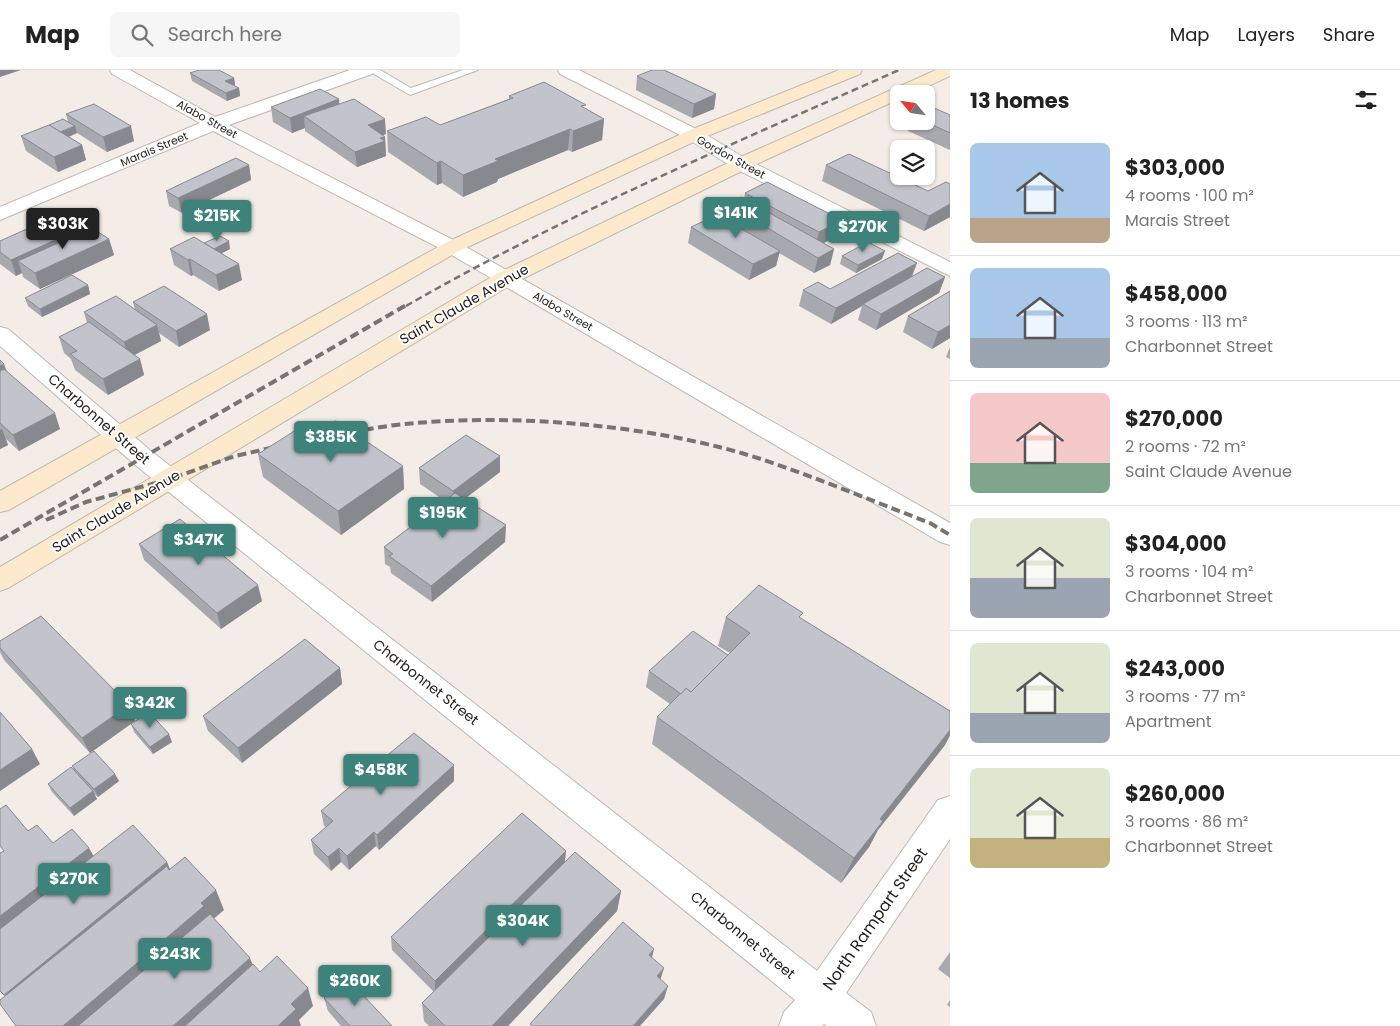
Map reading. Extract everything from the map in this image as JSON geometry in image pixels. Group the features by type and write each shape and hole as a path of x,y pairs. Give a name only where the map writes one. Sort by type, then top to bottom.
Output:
{"main road":[{"path":"0,503 120,437 452,247 694,135 854,70"},
{"name":"Saint Claude Avenue","path":"0,580 506,278 741,164 950,70"}],"street":[{"name":"Alabo Street","path":"118,70 214,124 452,247 950,534"},
{"name":"Marais Street","path":"0,214 214,124 366,70"},
{"name":"Gordon Street","path":"566,70 694,135 741,164 950,270"},
{"name":"Charbonnet Street","path":"0,334 170,479 857,1026"},
{"name":"North Rampart Street","path":"798,1026 821,997 950,811"}],"lane":[{"path":"372,70 410,92 474,70"}],"building":[{"path":"199,70 219,70 234,78 225,81 239,88 226,93 190,73"},
{"path":"652,70 664,70 716,94 694,104 637,76"},
{"path":"544,82 586,105 581,106 604,119 573,131 570,129 495,159 498,161 463,175 441,161 437,163 387,131 426,117 440,125 513,98 509,96"},
{"path":"320,89 339,99 290,118 271,107"},
{"path":"354,99 385,119 368,125 385,137 380,138 385,141 355,152 304,116"},
{"path":"94,104 131,126 103,137 66,114"},
{"path":"935,108 950,115 950,133 935,126"},
{"path":"63,119 75,126 60,132 49,125"},
{"path":"49,125 82,145 54,157 21,136"},
{"path":"849,154 890,173 890,185 915,185 928,191 946,182 950,184 950,204 929,216 826,165"},
{"path":"236,158 249,165 178,198 166,191"},
{"path":"767,182 842,220 819,232 745,193"},
{"path":"741,197 834,249 818,258 726,203"},
{"path":"67,211 88,225 11,260 0,252 0,241"},
{"path":"717,215 780,251 753,264 691,227"},
{"path":"92,228 109,239 35,273 18,261"},
{"path":"220,236 229,241 214,249 204,243"},
{"path":"194,237 239,264 216,275 170,249"},
{"path":"868,242 885,251 858,265 842,256"},
{"path":"898,253 917,263 836,308 803,290 818,282 830,289"},
{"path":"927,268 945,277 881,314 863,304"},
{"path":"72,275 88,285 40,309 25,298"},
{"path":"164,286 207,314 176,331 133,302"},
{"path":"950,291 950,325 938,332 908,316"},
{"path":"116,296 157,325 124,342 84,312"},
{"path":"89,322 140,359 103,379 70,354 77,351 59,337"},
{"path":"4,369 55,413 13,435 0,423 0,371"},
{"path":"336,421 403,466 338,511 258,454 296,430"},
{"path":"466,435 500,456 453,491 419,468"},
{"path":"455,493 506,525 431,586 389,556 393,554 384,547"},
{"path":"180,519 258,585 217,613 139,544"},
{"path":"759,585 803,613 799,617 950,711 950,730 880,819 883,821 854,858 657,717 686,688 691,692 750,633 726,617"},
{"path":"41,616 129,705 82,738 0,648 0,641"},
{"path":"693,631 728,655 691,692 686,688 681,694 649,671"},
{"path":"305,639 340,668 238,748 203,716"},
{"path":"0,712 32,749 0,770"},
{"path":"149,712 169,734 150,747 131,724"},
{"path":"414,733 454,765 377,835 374,832 347,856 339,848 328,857 311,840 333,821 321,811"},
{"path":"94,751 115,774 94,789 72,766"},
{"path":"71,767 93,791 70,808 48,784"},
{"path":"6,805 28,831 37,825 53,843 72,829 89,848 0,916 0,853 4,851 0,846 0,809"},
{"path":"522,813 566,851 435,981 391,937"},
{"path":"133,825 167,862 4,995 0,991 0,929"},
{"path":"575,852 621,891 492,1026 445,1026 422,1003"},
{"path":"185,857 216,890 201,903 204,906 63,1026 16,1026 0,1004 0,1000 167,866 169,870"},
{"path":"210,914 250,958 173,1026 78,1026"},
{"path":"623,922 654,949 649,955 664,968 657,976 668,986 633,1026 532,1026 530,1024"},
{"path":"277,956 308,988 291,1004 296,1009 278,1026 185,1026 253,964 260,972"},
{"path":"347,978 392,1026 350,1026 324,998"}],"railway":[{"path":"406,306 526,241 588,211 712,153 899,70"},
{"path":"0,540 408,304"},
{"path":"338,434 405,424 493,420 539,421 633,430 723,448 764,460 930,523 950,535"},
{"path":"46,520 86,502 170,479 235,456 279,446"}]}
